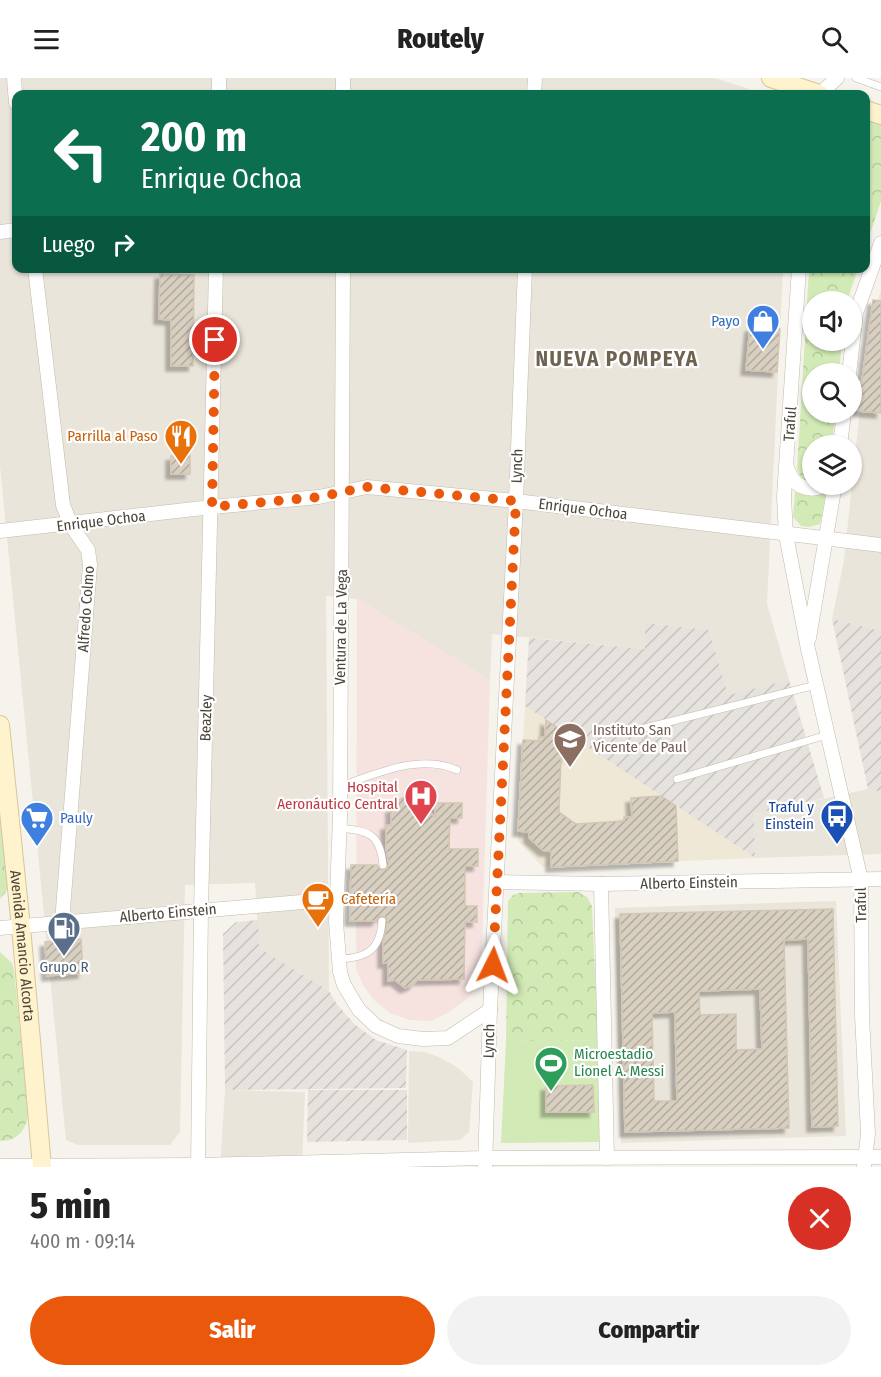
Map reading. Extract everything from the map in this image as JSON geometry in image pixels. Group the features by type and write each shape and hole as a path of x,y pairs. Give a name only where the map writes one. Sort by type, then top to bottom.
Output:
{"main road":[{"path":"771,78 808,90"},
{"name":"Avenida Amancio Alcorta","path":"0,725 42,1166"}],"street":[{"path":"824,90 837,78"},
{"path":"850,363 856,313 881,243"},
{"name":"Alfredo Colmo","path":"36,273 63,505 71,525 88,550 90,565 62,922"},
{"name":"Beazley","path":"198,1166 201,910 216,273"},
{"name":"Ventura de La Vega","path":"343,273 338,959 344,985 359,1010 376,1026 398,1036 423,1040 448,1038 490,1010"},
{"name":"Lynch","path":"485,1163 490,1010 516,501 525,273"},
{"name":"Traful","path":"799,273 784,497 786,535 807,649 861,880 862,1016 868,1134 865,1162"},
{"path":"787,467 792,480 802,487"},
{"name":"Enrique Ochoa","path":"0,531 319,497 367,487 516,501 881,545"},
{"name":"Traful","path":"807,649 833,495"},
{"name":"Alberto Einstein","path":"498,882 601,884 881,879"},
{"path":"601,884 607,1158"},
{"name":"Alberto Einstein","path":"0,928 337,899"},
{"path":"0,1167 485,1163 607,1158 865,1162 881,1157"},
{"path":"607,1158 623,1167"}],"lane":[{"path":"856,78 881,87"},
{"path":"625,733 816,685"},
{"path":"677,779 827,735"},
{"path":"340,786 407,766 435,764 446,765 457,770"},
{"path":"339,828 363,832 376,838 381,850 383,865"},
{"path":"338,959 359,958 368,953 380,937 382,921"}],"shaded area":[{"path":"0,78 715,78 752,90 12,90 12,273 783,273 767,604 789,680 728,695 709,630 646,623 645,649 492,634 490,680 357,599 326,596 329,991 259,948 255,883 185,885 180,1132 170,1145 78,1145 66,1140 0,466"},
{"path":"881,291 881,631 832,619 844,560 851,495 862,495 862,435 857,435 859,423 862,423 862,391 869,325"},
{"name":"Hospital Aeronáutico Central","path":"357,599 490,680 481,981 466,1000 431,1021 409,1020 390,1013 374,1000 363,985 356,969"},
{"path":"832,619 881,631 881,792 868,789"},
{"path":"645,623 709,630 728,695 789,680 824,798 754,814 755,858 525,706 529,638 645,649"},
{"name":"Instituto San Vicente de Paul","path":"525,706 755,858 543,867 518,841"},
{"path":"868,789 881,792 881,854 755,858 754,814"},
{"path":"836,901 846,1136 621,1143 615,908"},
{"path":"258,920 259,948 329,991 354,1024 376,1040 407,1050 406,1088 225,1090 223,934 236,922"},
{"path":"409,1051 425,1052 441,1058 457,1067 473,1082 469,1132 460,1140 408,1143"},
{"path":"225,1090 305,1092 302,1167 220,1167"},
{"path":"308,1090 407,1090 407,1140 307,1142"}],"green space":[{"path":"870,121 881,125 881,201 870,234"},
{"path":"809,273 857,273 850,291 808,291"},
{"path":"804,351 841,351 840,363 803,363"},
{"path":"802,386 802,423 834,423 833,435 802,435 802,479 797,470"},
{"path":"795,492 808,496 826,495 820,524 809,527 801,526 793,517"},
{"path":"0,793 9,884 0,899"},
{"path":"578,892 587,897 592,906 598,1040 506,1042 508,901 513,895 519,893"},
{"path":"0,952 12,963 14,971 28,1116 24,1128 17,1136 0,1141"},
{"name":"Microestadio Lionel A. Messi","path":"598,1040 600,1142 501,1143 506,1042"}],"building":[{"path":"160,274 194,275 193,366 171,366 171,320 159,319"},
{"path":"873,300 881,301 881,413 862,411 862,381"},
{"name":"Payo","path":"750,327 780,329 777,372 746,370"},
{"name":"Parrilla al Paso","path":"190,455 190,474 171,474 171,456"},
{"path":"546,720 567,734 566,758 561,758 559,812 576,824 624,821 624,817 632,817 631,798 661,796 676,806 678,861 551,867 551,851 544,851 529,838 529,832 518,831 523,740 539,741 539,737 545,737"},
{"path":"407,795 435,817 435,803 462,803 462,818 450,818 449,849 478,849 478,866 465,866 465,906 477,906 477,922 465,922 464,979 417,980 413,985 405,988 395,980 388,981 388,963 383,963 383,942 388,922 386,917 379,916 376,921 350,921 351,865 377,865 381,870 387,869 389,864 386,825 391,825 391,808 396,808 399,800"},
{"path":"833,909 838,1126 812,1127 808,939 784,940 789,1128 625,1132 620,914","holes":["760,989 762,1049 736,1050 736,1014 700,1015 699,991","675,1012 677,1101 654,1101 652,1013"]},
{"name":"Grupo R","path":"81,939 83,973 47,976 45,942"},
{"path":"593,1085 594,1112 546,1112 546,1086"}],"place":[{"name":"Payo","path":"763,350"},
{"name":"Parrilla al Paso","path":"181,465"},
{"name":"Instituto San Vicente de Paul","path":"570,768"},
{"name":"Hospital Aeronáutico Central","path":"421,825"},
{"name":"Traful y Einstein","path":"837,845"},
{"name":"Pauly","path":"37,847"},
{"name":"Cafetería","path":"318,928"},
{"name":"Grupo R","path":"64,957"},
{"name":"Microestadio Lionel A. Messi","path":"551,1092"}],"district":[{"name":"NUEVA POMPEYA","path":"617,359"}],"route":[{"path":"215,340 212,507 319,497 367,487 516,501 493,965"}]}
